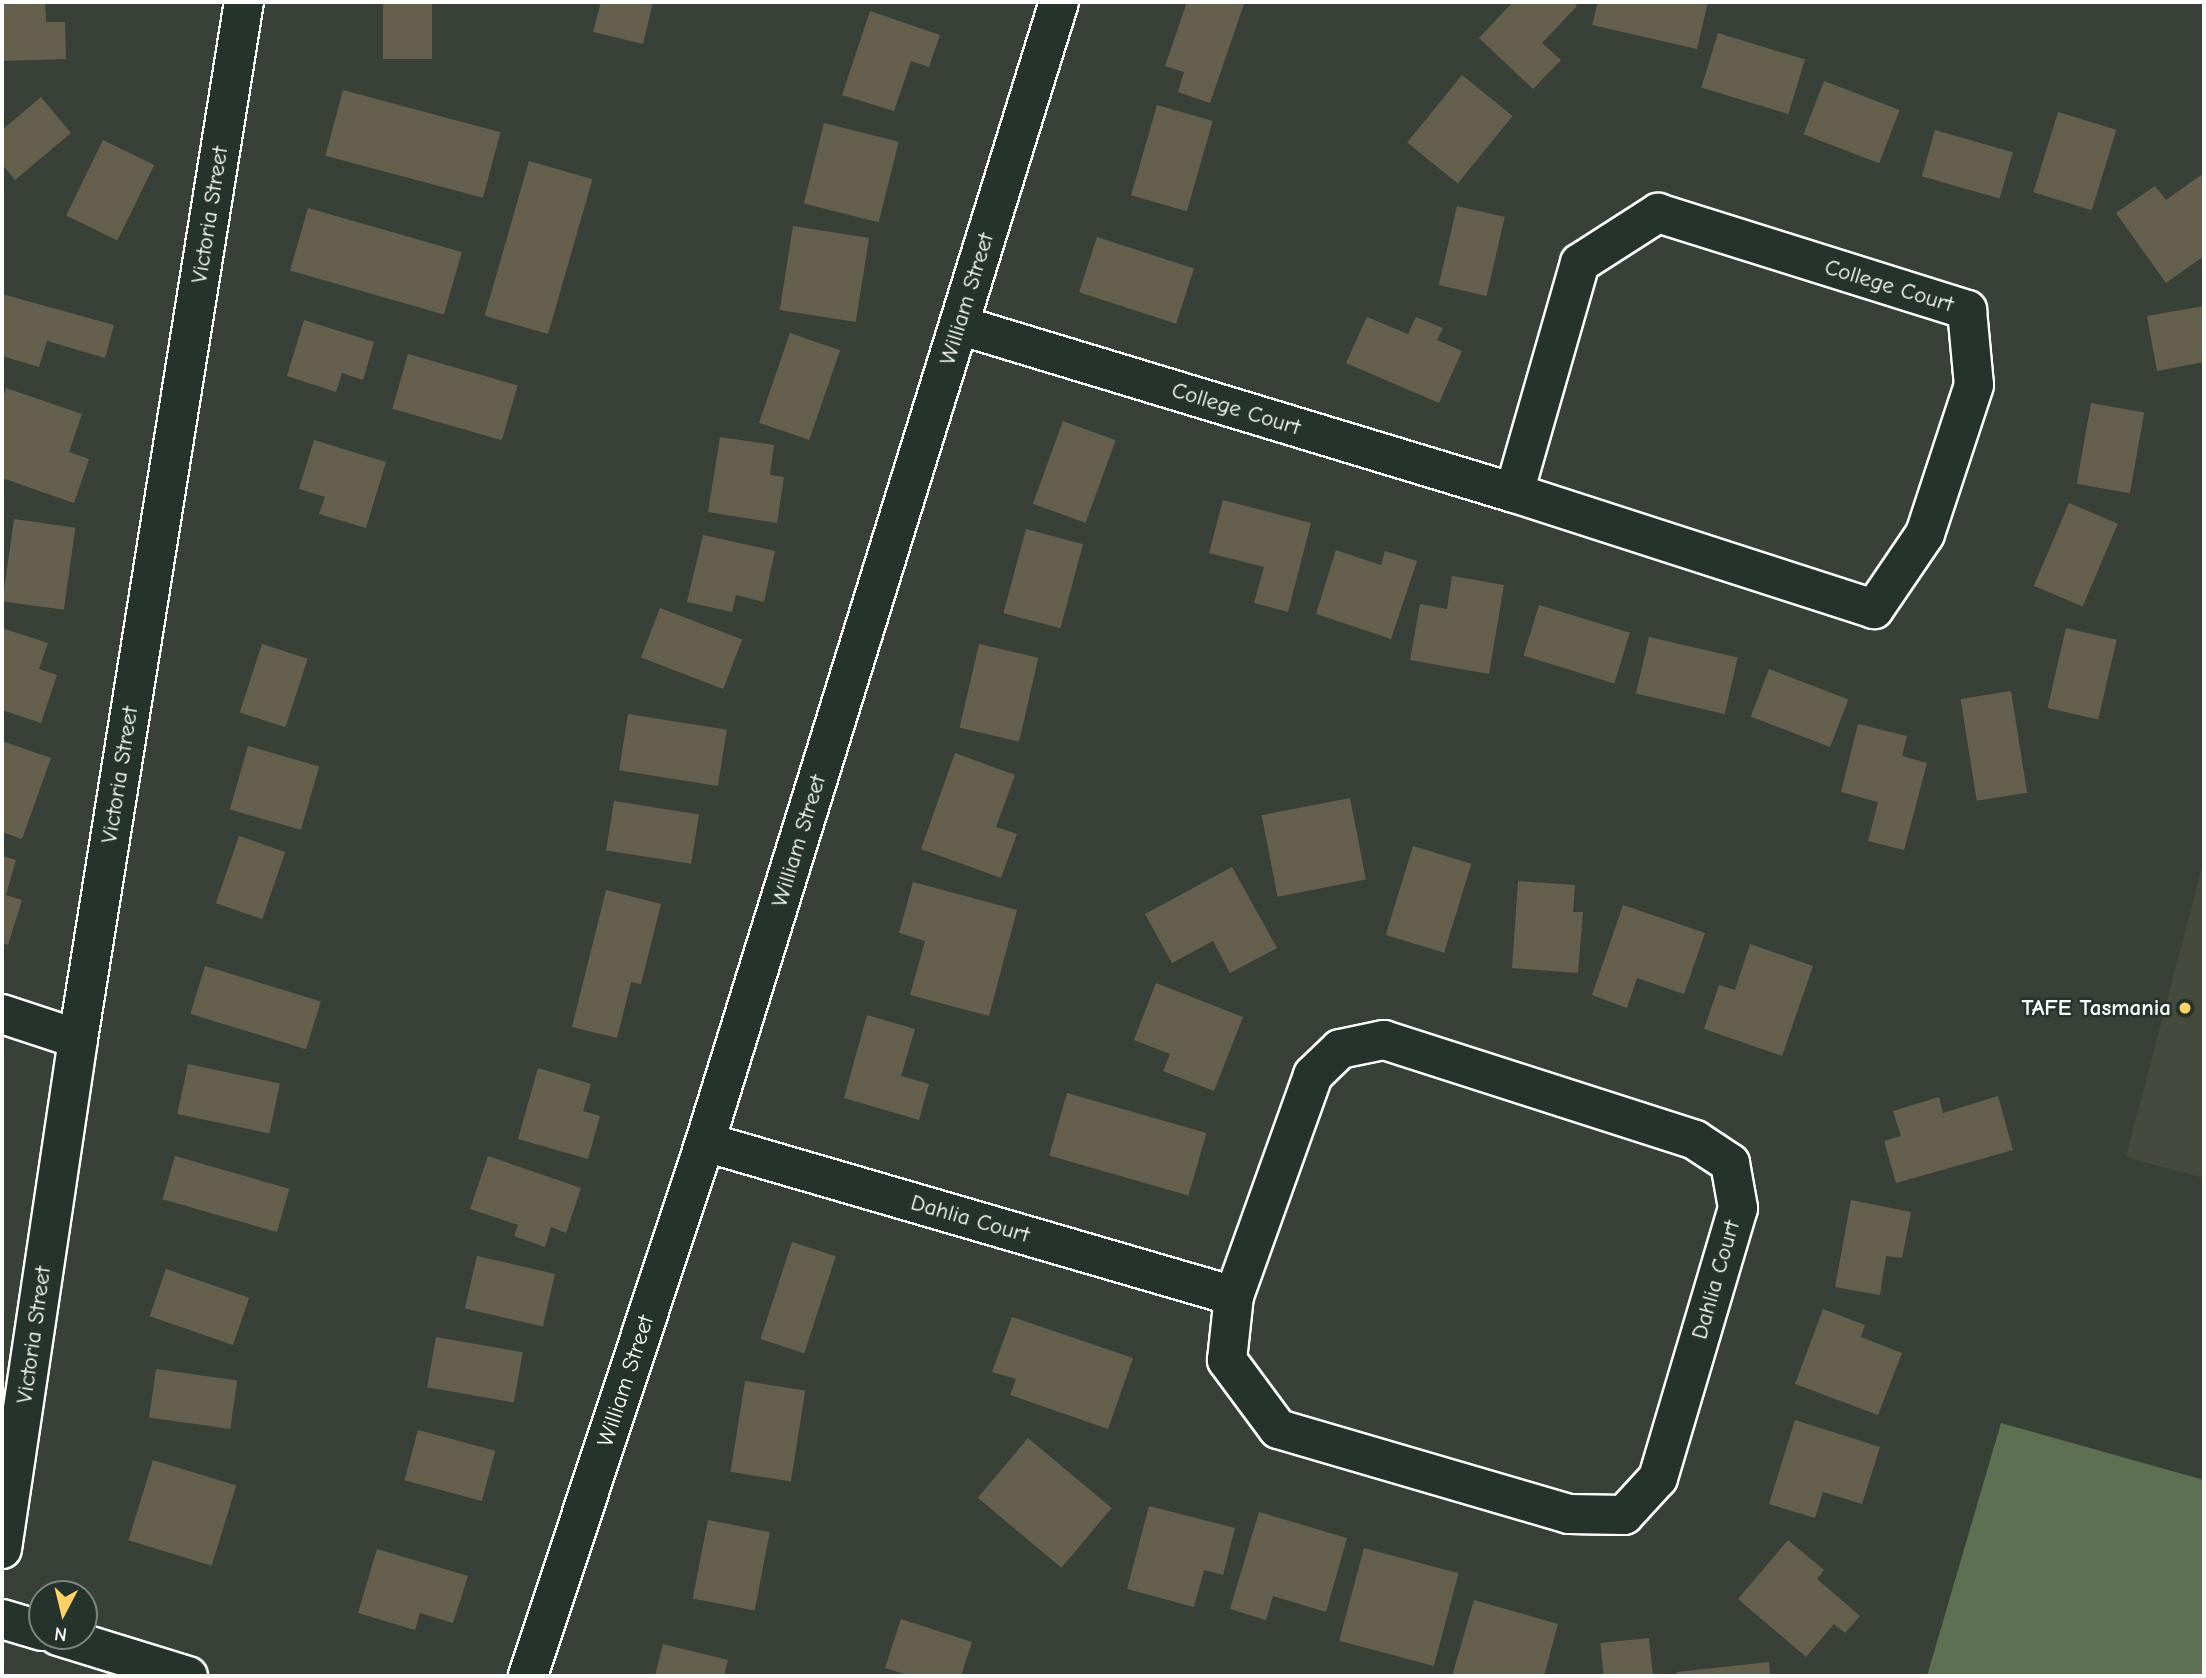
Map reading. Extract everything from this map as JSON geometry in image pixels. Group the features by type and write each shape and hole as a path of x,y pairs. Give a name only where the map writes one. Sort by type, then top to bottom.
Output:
{"street":[{"name":"Victoria Street","path":"2,1549 78,1039 244,2"},
{"name":"William Street","path":"528,1676 705,1142 1059,2"},
{"name":"College Court","path":"959,325 1514,493 1874,609 1925,534 1974,385 1967,310 1658,213 1580,262 1514,493"},
{"path":"2,1014 78,1039"},
{"name":"Dahlia Court","path":"1384,1040 1695,1140 1730,1163 1738,1209 1658,1478 1624,1515 1569,1514 1278,1429 1227,1360 1234,1296 1313,1075 1340,1049 1384,1040"},
{"name":"Dahlia Court","path":"705,1142 1234,1296"},
{"path":"2,1619 28,1627"},
{"path":"98,1648 188,1676"}],"shaded area":[{"name":"TAFE Tasmania","path":"2204,860 2204,1178 2126,1157"}],"green space":[{"path":"2001,1423 2204,1480 2204,1676 1927,1676"}],"building":[{"path":"2,2 45,2 46,22 65,22 66,59 2,61"},
{"path":"383,2 432,2 432,59 383,59"},
{"path":"601,2 653,2 643,44 593,32"},
{"path":"1187,2 1244,4 1210,103 1178,92 1184,72 1165,66"},
{"path":"1513,2 1573,2 1577,6 1542,43 1561,60 1533,89 1479,38"},
{"path":"1598,2 1708,2 1697,49 1592,25"},
{"path":"870,11 940,35 929,67 911,61 894,111 842,95"},
{"path":"1718,33 1805,60 1788,114 1701,88"},
{"path":"1462,75 1513,116 1458,184 1407,143"},
{"path":"1824,81 1900,110 1879,163 1804,134"},
{"path":"343,90 500,132 483,198 325,156"},
{"path":"41,97 71,133 15,180 2,164 2,130"},
{"path":"1157,105 1213,121 1187,211 1131,195"},
{"path":"2058,112 2116,130 2092,210 2033,192"},
{"path":"824,123 899,142 879,222 804,204"},
{"path":"1935,130 2013,152 2000,198 1922,176"},
{"path":"103,140 154,165 117,240 66,215"},
{"path":"529,161 592,179 548,334 485,316"},
{"path":"2204,173 2204,256 2166,283 2116,213 2155,186 2166,200"},
{"path":"1457,206 1505,217 1487,296 1439,285"},
{"path":"308,208 462,252 444,315 290,270"},
{"path":"793,226 869,238 856,322 780,310"},
{"path":"1097,237 1194,269 1176,324 1079,292"},
{"path":"2,294 114,325 105,358 47,341 39,367 2,356"},
{"path":"2204,306 2204,362 2157,371 2147,316"},
{"path":"1367,317 1408,334 1416,317 1443,328 1437,340 1462,351 1439,403 1346,363"},
{"path":"304,320 374,342 363,380 342,373 336,392 287,376"},
{"path":"790,333 840,350 809,440 759,423"},
{"path":"408,354 518,385 502,440 392,409"},
{"path":"6,388 82,414 69,452 89,459 74,503 2,478 2,401"},
{"path":"2091,403 2144,412 2130,493 2077,484"},
{"path":"1063,421 1116,440 1086,523 1033,504"},
{"path":"720,437 774,445 770,475 784,477 777,523 708,512"},
{"path":"314,440 386,462 366,528 319,514 325,497 299,489"},
{"path":"1223,500 1311,523 1288,612 1254,603 1264,567 1209,553"},
{"path":"2069,503 2118,524 2083,607 2034,586"},
{"path":"14,519 75,528 64,610 2,601"},
{"path":"1026,529 1083,544 1060,628 1003,613"},
{"path":"703,535 775,551 764,602 736,595 732,612 687,602"},
{"path":"1336,550 1381,565 1385,551 1417,561 1391,639 1316,614"},
{"path":"1452,576 1504,585 1489,674 1410,660 1420,604 1447,609"},
{"path":"1539,605 1630,633 1614,683 1524,656"},
{"path":"660,608 742,640 723,689 641,657"},
{"path":"2,628 48,643 39,669 57,675 41,723 2,710"},
{"path":"2066,628 2117,640 2098,720 2048,708"},
{"path":"1649,637 1738,657 1725,714 1636,694"},
{"path":"262,644 308,659 285,727 240,712"},
{"path":"979,644 1038,658 1019,742 960,728"},
{"path":"1769,669 1848,699 1830,747 1751,717"},
{"path":"2011,691 2027,793 1977,801 1961,699"},
{"path":"628,714 727,730 718,786 619,770"},
{"path":"1858,724 1907,736 1902,756 1927,763 1904,850 1868,841 1878,802 1841,792"},
{"path":"2,741 51,758 22,839 2,832"},
{"path":"248,746 319,766 301,830 230,809"},
{"path":"955,753 1015,775 996,827 1017,834 1001,878 921,849"},
{"path":"1350,798 1366,879 1277,897 1262,815"},
{"path":"614,801 699,814 691,864 606,850"},
{"path":"239,836 285,852 262,919 216,903"},
{"path":"1413,846 1471,864 1444,953 1386,935"},
{"path":"2,856 16,860 6,895 22,900 8,945 2,943"},
{"path":"1232,867 1277,948 1230,973 1213,941 1172,963 1145,914"},
{"path":"1518,881 1575,885 1573,912 1583,912 1578,973 1512,968"},
{"path":"913,882 1017,910 989,1016 910,995 925,941 899,933"},
{"path":"606,890 661,904 641,984 631,982 617,1038 572,1027"},
{"path":"1623,905 1705,933 1684,994 1637,978 1627,1008 1592,995"},
{"path":"1750,944 1813,966 1782,1056 1704,1029 1719,985 1735,990"},
{"path":"205,966 321,1001 306,1049 190,1014"},
{"path":"1156,983 1243,1017 1214,1091 1163,1071 1170,1054 1134,1040"},
{"path":"867,1015 915,1029 901,1076 929,1084 919,1120 844,1098"},
{"path":"188,1064 280,1084 269,1133 177,1114"},
{"path":"538,1068 591,1084 583,1111 600,1116 588,1159 518,1139"},
{"path":"1067,1093 1206,1133 1188,1195 1049,1155"},
{"path":"1998,1096 2013,1150 1896,1183 1884,1141 1901,1136 1893,1111 1939,1097 1943,1113"},
{"path":"175,1156 289,1189 277,1232 163,1199"},
{"path":"488,1156 581,1188 566,1233 551,1227 545,1247 514,1236 518,1225 470,1209"},
{"path":"1851,1200 1911,1212 1902,1258 1886,1256 1880,1295 1835,1287"},
{"path":"792,1242 836,1256 804,1353 760,1339"},
{"path":"477,1256 555,1274 543,1327 465,1309"},
{"path":"166,1269 249,1298 233,1345 150,1316"},
{"path":"1823,1309 1865,1325 1861,1337 1902,1353 1878,1415 1795,1384"},
{"path":"1012,1317 1133,1358 1108,1429 1010,1395 1016,1379 992,1372"},
{"path":"436,1337 523,1352 514,1403 427,1387"},
{"path":"156,1369 237,1380 230,1429 149,1418"},
{"path":"745,1381 805,1391 791,1481 731,1472"},
{"path":"1795,1420 1880,1447 1862,1504 1823,1492 1815,1518 1769,1504"},
{"path":"418,1430 495,1451 482,1501 405,1480"},
{"path":"1028,1438 1111,1508 1061,1568 978,1498"},
{"path":"153,1460 236,1485 212,1566 128,1540"},
{"path":"1149,1506 1235,1528 1223,1575 1204,1570 1194,1607 1127,1589"},
{"path":"1259,1512 1347,1538 1326,1612 1273,1596 1266,1620 1230,1609"},
{"path":"708,1520 770,1532 755,1611 693,1599"},
{"path":"1788,1540 1824,1570 1817,1579 1860,1616 1845,1633 1834,1624 1806,1657 1738,1599"},
{"path":"1364,1548 1459,1573 1434,1666 1339,1641"},
{"path":"377,1549 468,1576 453,1623 420,1613 415,1630 358,1613"},
{"path":"1474,1600 1558,1624 1544,1676 1452,1676"},
{"path":"901,1619 972,1642 961,1676 910,1676 885,1668"},
{"path":"1649,1638 1653,1676 1604,1676 1600,1643"},
{"path":"663,1644 728,1660 724,1676 655,1676"},
{"path":"1769,1662 1770,1676 1677,1676 1677,1672"}],"place":[{"name":"TAFE Tasmania","path":"2185,1008"}]}
